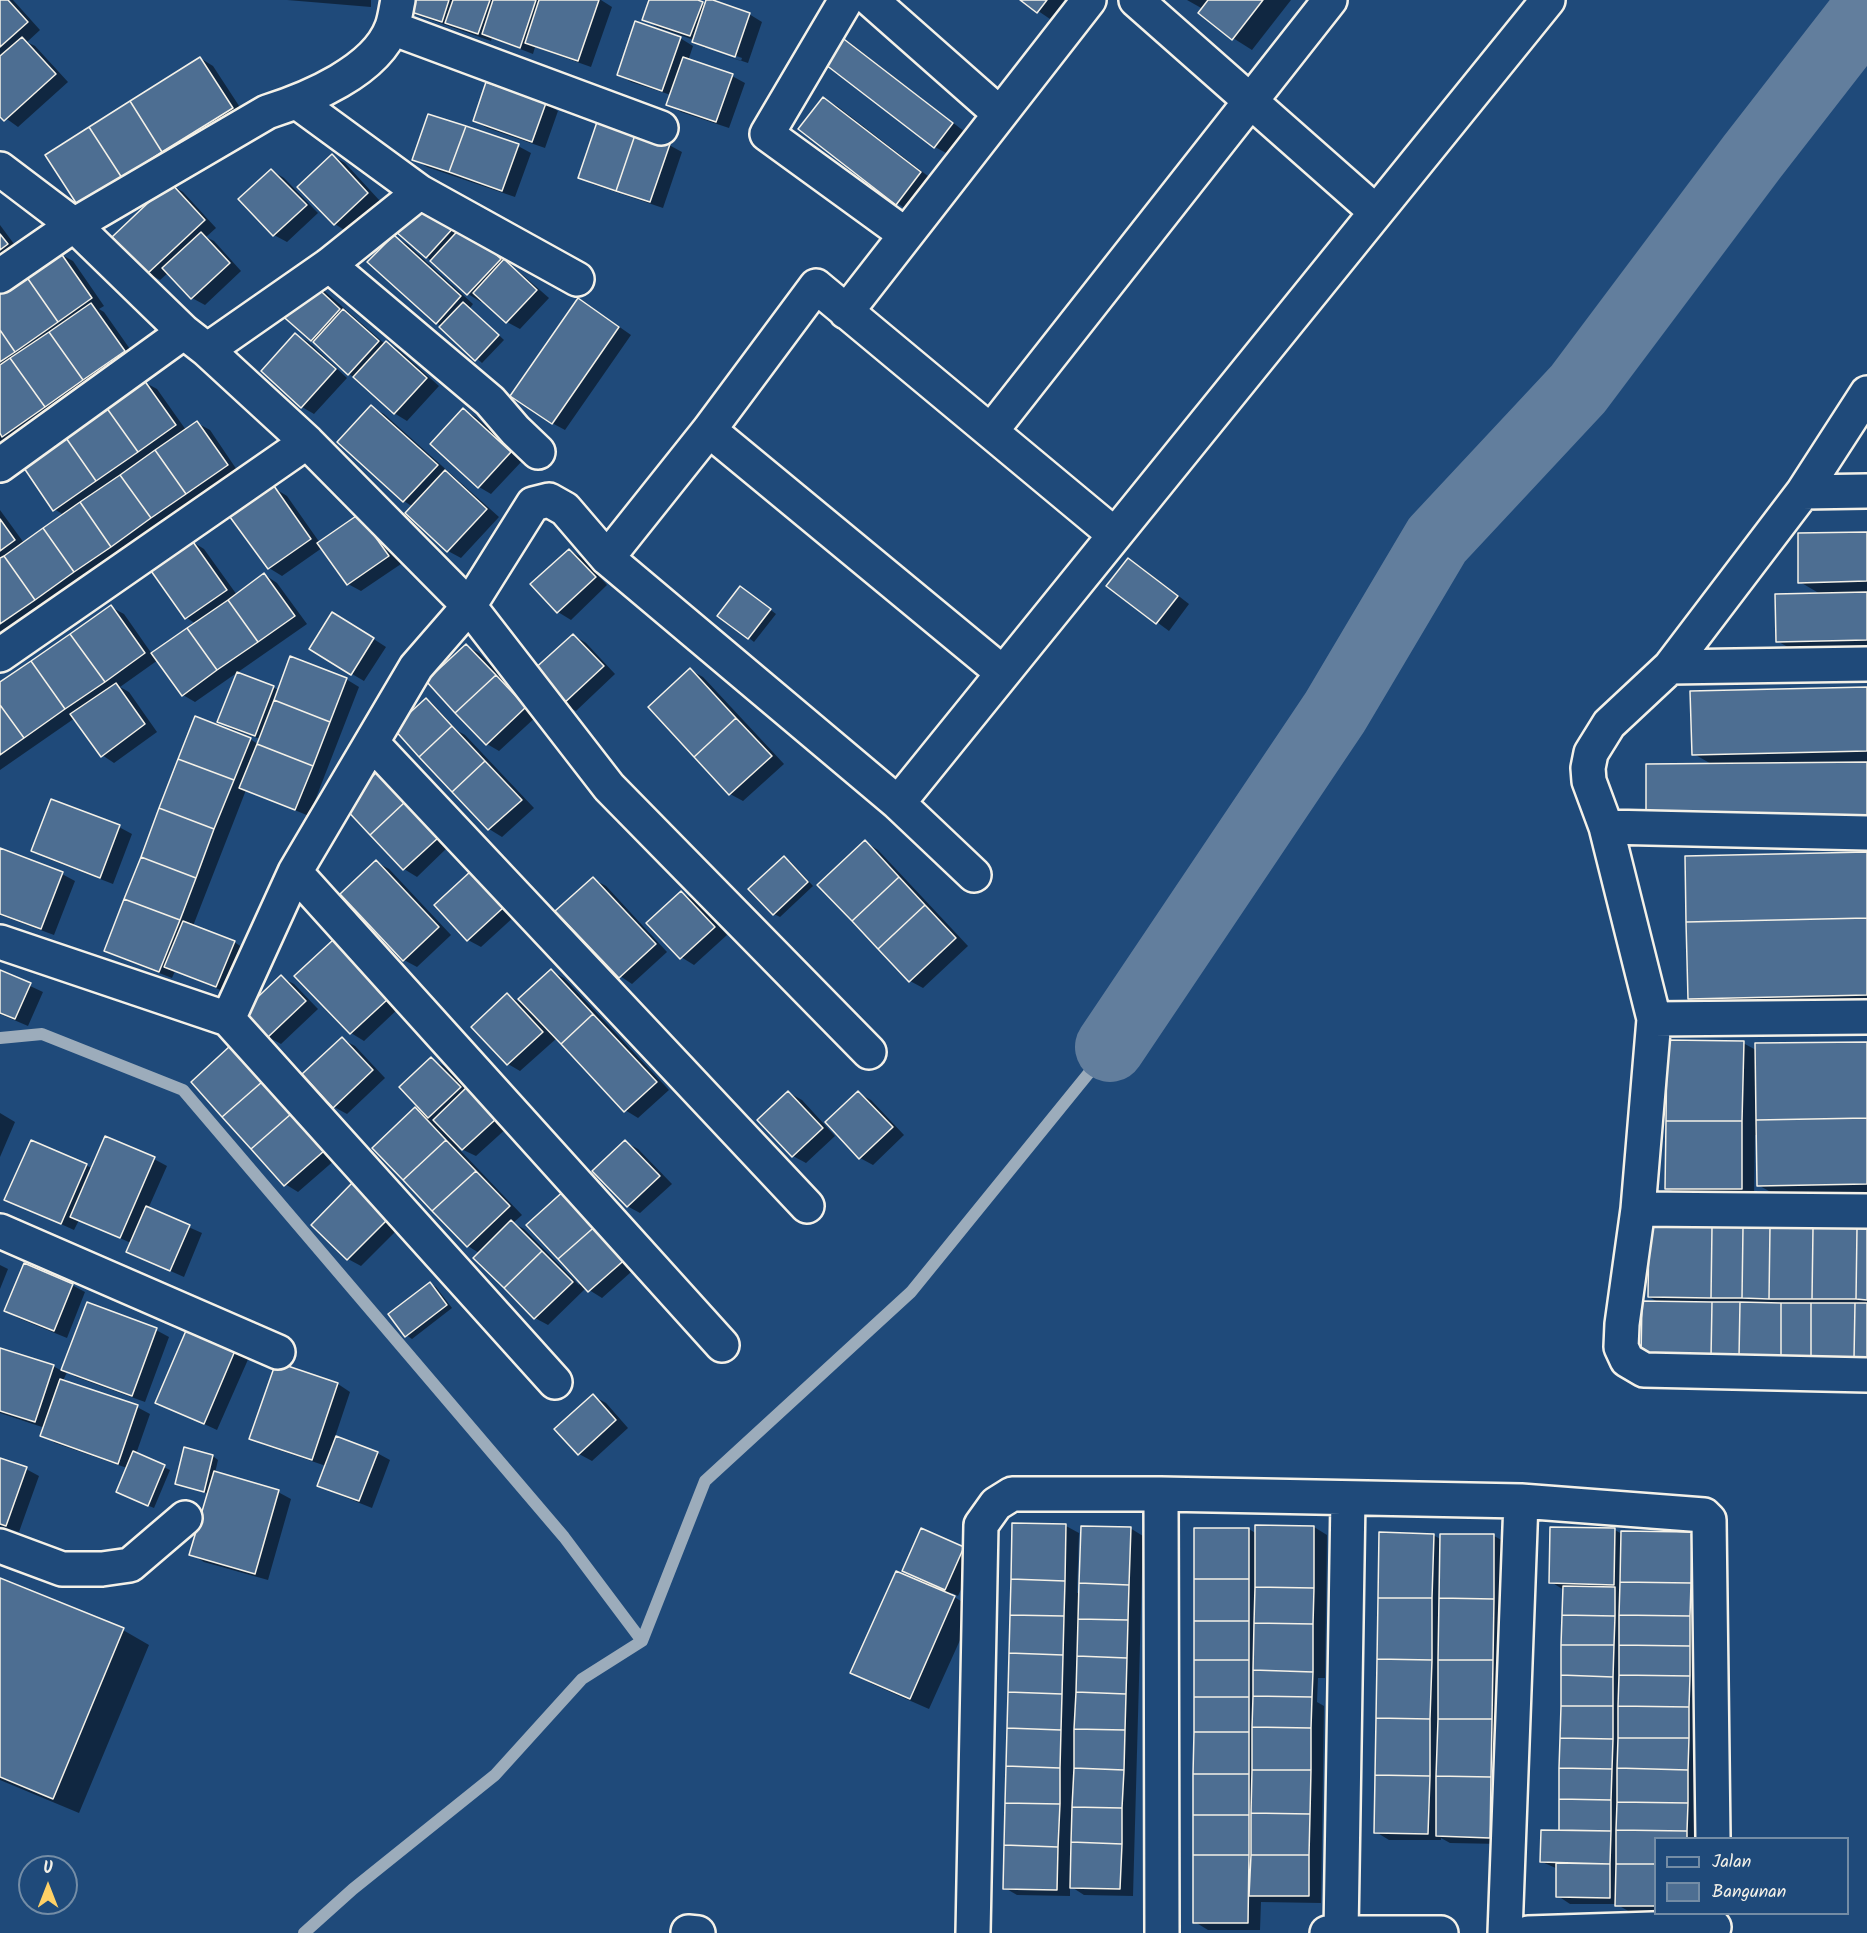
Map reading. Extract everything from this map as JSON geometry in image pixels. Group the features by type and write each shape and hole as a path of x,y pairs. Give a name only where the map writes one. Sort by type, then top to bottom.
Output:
{"street":[{"path":"846,0 767,134 906,235"},
{"path":"871,0 1000,114"},
{"path":"846,312 1089,0"},
{"path":"1136,0 1376,212"},
{"path":"991,432 1330,0"},
{"path":"898,803 1548,0"},
{"path":"0,276 74,225 267,112 297,102 353,72 384,41 395,14 662,128"},
{"path":"297,102 420,192 576,279"},
{"path":"0,169 74,225 195,341 307,442 469,606 609,787 869,1052"},
{"path":"0,465 195,341 329,265 420,192"},
{"path":"329,265 490,401 538,452"},
{"path":"608,558 710,430 816,286 1115,535"},
{"path":"1867,393 1803,492 1670,667 1609,724 1591,753 1589,781 1606,827 1653,1019 1638,1209 1622,1324 1621,1347 1627,1360 1644,1370 1867,1375"},
{"path":"710,430 1003,673"},
{"path":"0,655 307,442"},
{"path":"1803,492 1867,491"},
{"path":"228,1019 296,872 416,667 469,606 533,504 549,500 565,509 608,558 898,803 974,875"},
{"path":"1670,667 1867,664"},
{"path":"372,743 807,1206"},
{"path":"1606,827 1867,833"},
{"path":"296,872 722,1345"},
{"path":"0,942 228,1019 555,1382"},
{"path":"1653,1019 1867,1017"},
{"path":"1638,1209 1867,1211"},
{"path":"0,1231 278,1352"},
{"path":"973,1933 981,1525 996,1504 1012,1494 1161,1494 1521,1501 1704,1515 1709,1520 1713,1837"},
{"path":"1161,1494 1162,1933"},
{"path":"1348,1498 1336,1933 1441,1933"},
{"path":"1505,1933 1521,1501"},
{"path":"0,1546 62,1569 102,1569 130,1565 186,1518"},
{"path":"1528,1933 1714,1924"},
{"path":"688,1932 698,1933"}],"building":[{"path":"0,0 8,0 28,22 0,47"},
{"path":"402,0 449,0 442,22 399,8"},
{"path":"453,0 490,0 478,34 445,23"},
{"path":"493,0 536,0 520,48 482,34"},
{"path":"539,0 599,0 578,61 525,43"},
{"path":"649,0 698,0 703,2 690,36 642,20"},
{"path":"706,0 713,0 750,13 735,57 692,42"},
{"path":"1020,0 1047,0 1037,13"},
{"path":"1208,0 1263,0 1232,40 1198,13"},
{"path":"635,21 681,37 662,91 617,75"},
{"path":"836,33 953,123 934,148 817,58"},
{"path":"22,37 56,74 4,121 0,117 0,56"},
{"path":"200,57 233,108 162,152 130,101"},
{"path":"683,57 733,74 716,122 666,105"},
{"path":"486,82 546,103 532,142 473,121"},
{"path":"823,97 921,172 896,205 798,129"},
{"path":"130,101 162,152 122,178 89,127"},
{"path":"428,114 466,126 449,172 412,160"},
{"path":"598,119 636,132 616,191 578,178"},
{"path":"466,126 519,144 502,191 449,172"},
{"path":"89,127 122,178 78,206 45,155"},
{"path":"636,132 670,144 650,202 616,191"},
{"path":"332,154 368,193 334,225 297,187"},
{"path":"271,169 307,205 273,236 238,199"},
{"path":"170,182 205,220 147,274 112,237"},
{"path":"425,199 455,226 426,258 395,231"},
{"path":"463,225 501,259 467,295 430,261"},
{"path":"201,232 230,263 191,299 162,268"},
{"path":"0,234 8,244 0,250"},
{"path":"394,235 461,296 436,324 367,262"},
{"path":"60,252 92,298 58,322 26,276"},
{"path":"504,259 537,290 506,323 473,293"},
{"path":"26,276 58,322 15,352 0,330 0,294"},
{"path":"308,279 340,309 311,341 278,312"},
{"path":"578,298 619,327 552,424 510,396"},
{"path":"463,302 499,335 475,361 439,327"},
{"path":"91,303 125,351 83,380 49,332"},
{"path":"343,309 379,341 348,375 313,342"},
{"path":"0,330 15,352 0,362"},
{"path":"49,332 83,380 45,407 10,358"},
{"path":"295,333 336,369 301,408 261,371"},
{"path":"386,341 427,378 394,414 353,377"},
{"path":"10,358 45,407 2,437 0,433 0,365"},
{"path":"144,380 176,425 138,452 106,407"},
{"path":"371,405 438,465 403,502 337,442"},
{"path":"106,407 138,452 96,481 64,435"},
{"path":"463,408 511,452 478,488 430,444"},
{"path":"197,421 228,465 186,494 155,450"},
{"path":"64,435 96,481 53,511 22,465"},
{"path":"155,450 186,494 151,518 120,475"},
{"path":"445,470 487,509 447,552 405,513"},
{"path":"120,475 151,518 111,547 80,502"},
{"path":"274,486 311,539 268,569 230,517"},
{"path":"80,502 111,547 74,572 43,528"},
{"path":"359,514 389,556 347,585 317,543"},
{"path":"0,519 15,540 0,551"},
{"path":"43,528 74,572 35,600 4,556"},
{"path":"1867,532 1867,581 1798,583 1798,533"},
{"path":"191,539 227,590 185,619 149,568"},
{"path":"569,549 596,577 557,613 530,584"},
{"path":"4,556 35,600 0,624 0,558"},
{"path":"1128,558 1178,596 1156,624 1106,586"},
{"path":"264,573 295,616 258,642 228,600"},
{"path":"740,586 771,609 748,639 717,616"},
{"path":"1867,592 1867,640 1776,642 1775,594"},
{"path":"228,600 258,642 217,670 187,628"},
{"path":"111,605 145,653 105,682 70,634"},
{"path":"332,612 374,638 351,675 309,649"},
{"path":"187,628 217,670 182,696 151,653"},
{"path":"70,634 105,682 65,709 31,661"},
{"path":"573,634 604,666 562,705 531,672"},
{"path":"466,644 496,675 455,713 426,681"},
{"path":"290,656 347,678 330,722 274,700"},
{"path":"31,661 65,709 24,738 0,705 0,682"},
{"path":"690,668 736,718 694,757 648,707"},
{"path":"237,672 274,686 255,736 217,722"},
{"path":"496,675 526,707 486,745 455,713"},
{"path":"116,683 145,724 101,757 70,714"},
{"path":"1867,687 1867,751 1692,755 1690,691"},
{"path":"426,698 452,726 419,757 393,728"},
{"path":"274,700 330,722 313,766 257,744"},
{"path":"0,705 24,738 0,755"},
{"path":"195,716 251,738 234,780 178,759"},
{"path":"736,718 772,756 729,795 694,757"},
{"path":"452,726 485,761 452,792 419,757"},
{"path":"257,744 313,766 295,810 239,788"},
{"path":"178,759 234,780 214,829 159,808"},
{"path":"485,761 522,800 488,830 452,792"},
{"path":"1867,762 1867,817 1646,819 1646,764"},
{"path":"377,772 405,802 370,835 342,805"},
{"path":"51,799 120,825 100,878 31,851"},
{"path":"405,802 438,838 403,870 370,835"},
{"path":"159,808 214,829 196,878 141,857"},
{"path":"865,840 899,877 852,921 817,885"},
{"path":"0,848 63,872 41,929 0,914"},
{"path":"1867,852 1867,918 1686,922 1685,856"},
{"path":"784,856 808,882 773,915 748,889"},
{"path":"141,857 196,878 180,920 124,899"},
{"path":"376,860 439,927 403,961 340,894"},
{"path":"471,871 504,907 467,941 434,905"},
{"path":"593,877 656,944 619,978 555,911"},
{"path":"899,877 925,905 878,949 852,921"},
{"path":"681,891 715,927 680,959 646,923"},
{"path":"124,899 180,920 159,972 104,951"},
{"path":"925,905 956,938 909,982 878,949"},
{"path":"1867,918 1867,995 1688,999 1686,922"},
{"path":"183,921 235,941 216,987 164,967"},
{"path":"333,940 388,999 350,1034 294,976"},
{"path":"551,969 593,1014 561,1044 518,999"},
{"path":"0,970 31,983 15,1019 0,1013"},
{"path":"281,975 306,1001 267,1038 242,1012"},
{"path":"507,993 543,1032 507,1065 471,1027"},
{"path":"593,1014 657,1082 624,1112 561,1044"},
{"path":"342,1037 373,1070 333,1108 302,1074"},
{"path":"1667,1040 1744,1041 1742,1121 1666,1121"},
{"path":"1867,1042 1867,1118 1756,1120 1755,1043"},
{"path":"230,1046 262,1082 222,1117 191,1082"},
{"path":"431,1057 461,1087 428,1118 399,1087"},
{"path":"262,1082 291,1114 251,1149 222,1117"},
{"path":"467,1087 496,1119 462,1150 433,1120"},
{"path":"788,1091 823,1128 792,1157 757,1120"},
{"path":"858,1091 893,1127 859,1159 825,1122"},
{"path":"415,1107 446,1140 403,1180 372,1148"},
{"path":"291,1114 324,1151 284,1186 251,1149"},
{"path":"1867,1118 1867,1184 1757,1186 1756,1120"},
{"path":"1666,1121 1742,1121 1742,1189 1665,1189"},
{"path":"105,1136 155,1157 120,1238 70,1217"},
{"path":"31,1140 87,1164 61,1224 4,1200"},
{"path":"446,1140 476,1171 432,1211 403,1180"},
{"path":"625,1140 660,1176 627,1207 592,1171"},
{"path":"476,1171 510,1206 467,1247 432,1211"},
{"path":"354,1181 391,1216 347,1260 311,1225"},
{"path":"567,1188 599,1223 558,1259 526,1225"},
{"path":"146,1206 190,1225 170,1271 126,1252"},
{"path":"511,1220 542,1251 504,1288 473,1258"},
{"path":"599,1223 629,1256 588,1292 558,1259"},
{"path":"1649,1226 1712,1227 1711,1298 1648,1297"},
{"path":"1712,1227 1743,1227 1742,1298 1711,1298"},
{"path":"1743,1227 1770,1227 1769,1299 1742,1298"},
{"path":"1770,1227 1813,1228 1812,1299 1769,1299"},
{"path":"1813,1228 1857,1228 1856,1299 1812,1299"},
{"path":"1857,1228 1867,1228 1867,1300 1856,1299"},
{"path":"542,1251 573,1282 534,1319 504,1288"},
{"path":"24,1263 73,1284 54,1331 4,1311"},
{"path":"430,1282 447,1305 405,1337 388,1314"},
{"path":"1642,1301 1712,1302 1711,1357 1641,1356"},
{"path":"87,1302 157,1328 132,1396 61,1370"},
{"path":"1712,1302 1740,1302 1739,1357 1711,1357"},
{"path":"1740,1302 1781,1303 1781,1358 1739,1357"},
{"path":"1781,1303 1811,1303 1811,1358 1781,1358"},
{"path":"1811,1303 1855,1303 1854,1358 1811,1358"},
{"path":"1855,1303 1867,1303 1867,1358 1854,1358"},
{"path":"188,1326 237,1346 204,1424 155,1403"},
{"path":"0,1348 54,1365 35,1422 0,1411"},
{"path":"276,1362 338,1383 312,1460 249,1439"},
{"path":"60,1379 138,1405 118,1464 40,1436"},
{"path":"593,1394 616,1420 578,1455 554,1429"},
{"path":"336,1436 378,1452 359,1501 317,1486"},
{"path":"184,1447 213,1455 204,1492 175,1484"},
{"path":"133,1451 165,1465 148,1506 116,1492"},
{"path":"0,1458 27,1467 6,1526 0,1524"},
{"path":"214,1471 279,1490 255,1574 189,1555"},
{"path":"1012,1523 1066,1524 1065,1581 1011,1579"},
{"path":"1255,1525 1314,1526 1314,1588 1255,1587"},
{"path":"1081,1526 1131,1527 1129,1585 1079,1583"},
{"path":"1550,1527 1615,1528 1614,1585 1549,1583"},
{"path":"921,1528 964,1547 945,1590 902,1571"},
{"path":"1194,1528 1249,1528 1249,1579 1194,1579"},
{"path":"1621,1531 1692,1532 1691,1583 1620,1582"},
{"path":"1379,1532 1434,1534 1432,1598 1378,1598"},
{"path":"1440,1534 1494,1534 1494,1599 1439,1598"},
{"path":"896,1571 955,1596 910,1699 850,1673"},
{"path":"0,1578 124,1628 53,1799 0,1777"},
{"path":"1011,1579 1065,1581 1064,1616 1010,1615"},
{"path":"1194,1579 1249,1579 1249,1621 1194,1621"},
{"path":"1620,1582 1691,1583 1690,1616 1619,1615"},
{"path":"1079,1583 1129,1585 1128,1620 1078,1619"},
{"path":"1563,1586 1615,1587 1615,1616 1562,1615"},
{"path":"1255,1587 1314,1588 1313,1624 1254,1623"},
{"path":"1378,1598 1432,1598 1432,1660 1377,1659"},
{"path":"1439,1598 1494,1599 1493,1660 1438,1660"},
{"path":"1010,1615 1064,1616 1063,1655 1009,1653"},
{"path":"1562,1615 1615,1616 1614,1645 1561,1645"},
{"path":"1619,1615 1690,1616 1690,1646 1619,1645"},
{"path":"1078,1619 1128,1620 1127,1658 1077,1656"},
{"path":"1194,1621 1249,1621 1249,1660 1194,1660"},
{"path":"1254,1623 1313,1624 1313,1672 1253,1670"},
{"path":"1561,1645 1614,1645 1613,1677 1561,1675"},
{"path":"1619,1645 1690,1646 1690,1676 1619,1675"},
{"path":"1009,1653 1063,1655 1062,1694 1008,1692"},
{"path":"1077,1656 1127,1658 1126,1694 1076,1692"},
{"path":"1377,1659 1432,1660 1430,1719 1376,1718"},
{"path":"1194,1660 1249,1660 1249,1697 1194,1697"},
{"path":"1438,1660 1493,1660 1492,1719 1438,1719"},
{"path":"1253,1670 1313,1672 1312,1697 1253,1696"},
{"path":"1561,1675 1613,1677 1613,1706 1561,1706"},
{"path":"1619,1675 1690,1676 1689,1707 1618,1706"},
{"path":"1008,1692 1062,1694 1061,1730 1007,1728"},
{"path":"1076,1692 1126,1694 1125,1730 1074,1729"},
{"path":"1253,1696 1312,1697 1311,1728 1252,1727"},
{"path":"1194,1697 1249,1697 1249,1732 1194,1732"},
{"path":"1561,1706 1613,1706 1613,1739 1560,1738"},
{"path":"1618,1706 1689,1707 1689,1738 1618,1738"},
{"path":"1376,1718 1430,1719 1430,1776 1375,1775"},
{"path":"1438,1719 1492,1719 1491,1777 1436,1776"},
{"path":"1252,1727 1311,1728 1311,1770 1252,1770"},
{"path":"1007,1728 1061,1730 1060,1768 1006,1766"},
{"path":"1074,1729 1125,1730 1124,1770 1074,1768"},
{"path":"1194,1732 1249,1732 1249,1774 1193,1774"},
{"path":"1560,1738 1613,1739 1612,1769 1559,1768"},
{"path":"1618,1738 1689,1738 1688,1770 1617,1768"},
{"path":"1006,1766 1060,1768 1060,1804 1005,1803"},
{"path":"1074,1768 1124,1770 1122,1808 1072,1807"},
{"path":"1559,1768 1612,1769 1611,1800 1559,1799"},
{"path":"1617,1768 1688,1770 1688,1803 1617,1802"},
{"path":"1252,1770 1311,1770 1310,1814 1251,1813"},
{"path":"1193,1774 1249,1774 1249,1815 1193,1815"},
{"path":"1375,1775 1430,1776 1428,1834 1374,1833"},
{"path":"1436,1776 1491,1777 1490,1838 1436,1836"},
{"path":"1559,1799 1611,1800 1611,1831 1559,1830"},
{"path":"1617,1802 1688,1803 1687,1831 1616,1830"},
{"path":"1005,1803 1060,1804 1058,1847 1004,1845"},
{"path":"1072,1807 1122,1808 1122,1844 1071,1842"},
{"path":"1251,1813 1310,1814 1309,1855 1251,1855"},
{"path":"1193,1815 1249,1815 1249,1855 1193,1855"},
{"path":"1541,1830 1611,1831 1610,1864 1540,1862"},
{"path":"1616,1830 1687,1831 1687,1837 1654,1837 1654,1864 1616,1864"},
{"path":"1071,1842 1122,1844 1120,1889 1070,1888"},
{"path":"1004,1845 1058,1847 1057,1890 1003,1889"},
{"path":"1193,1855 1249,1855 1248,1923 1193,1923"},
{"path":"1251,1855 1309,1855 1309,1896 1249,1896"},
{"path":"1556,1863 1610,1864 1610,1898 1556,1897"},
{"path":"1616,1864 1654,1864 1654,1906 1615,1906"}],"waterway":[{"path":"1110,1047 1335,712 1437,540 1578,389 1752,157 1867,9"},
{"path":"0,1038 42,1034 183,1090 564,1537 642,1641"},
{"path":"304,1933 353,1889 495,1775 582,1679 642,1641 705,1481 911,1292 1110,1047"}]}
